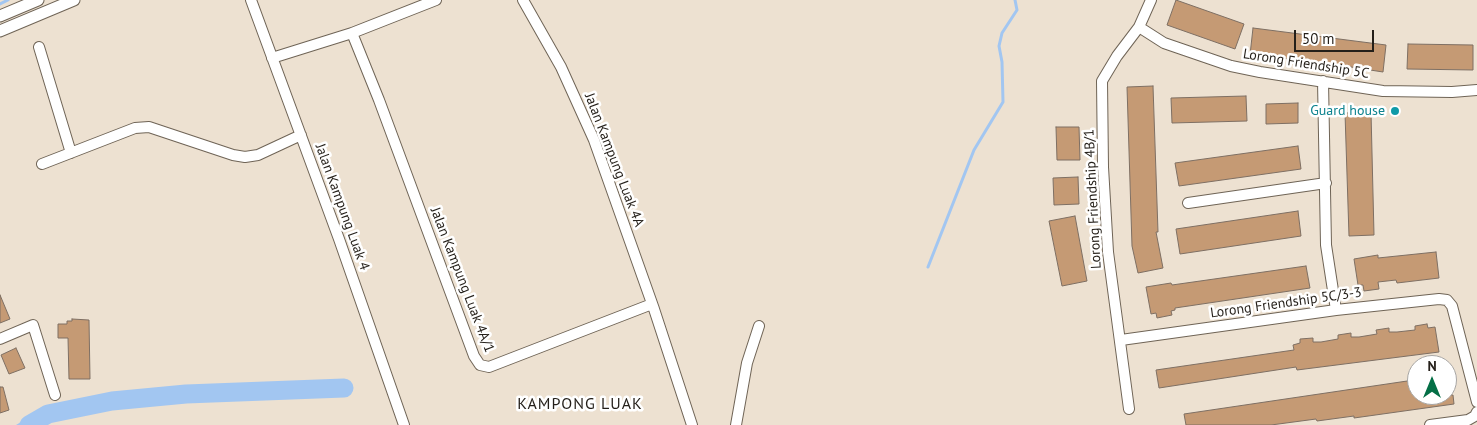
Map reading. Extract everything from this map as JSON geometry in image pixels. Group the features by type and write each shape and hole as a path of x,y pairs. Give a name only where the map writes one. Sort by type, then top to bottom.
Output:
{"street":[{"path":"0,16 38,0"},
{"path":"0,31 74,0"},
{"name":"Jalan Kampung Luak 4","path":"251,0 302,135 404,425"},
{"path":"272,58 352,32 436,0"},
{"name":"Jalan Kampung Luak 4A","path":"522,0 561,67 588,123 655,310 692,425"},
{"name":"Lorong Friendship 4B/1","path":"1129,409 1108,252 1103,167 1102,81 1117,56 1139,27 1152,0"},
{"name":"Lorong Friendship 5C","path":"1139,27 1164,43 1231,66 1260,72 1383,91 1452,92 1477,90"},
{"name":"Jalan Kampung Luak 4A/1","path":"352,32 474,356 480,365 489,367 655,310"},
{"path":"40,46 71,153"},
{"path":"1323,81 1326,245 1336,310"},
{"path":"42,164 135,128 149,127 233,155 245,157 258,155 302,135"},
{"path":"1188,203 1326,183"},
{"name":"Lorong Friendship 5C/3-3","path":"1120,340 1336,310 1439,298 1447,300 1452,306 1477,402"},
{"path":"0,339 33,325 55,395"},
{"path":"736,425 747,363 759,326"},
{"path":"1430,425 1468,420 1475,416 1477,412"}],"water":[{"path":"31,416 38,425 16,425"}],"building":[{"path":"1176,0 1244,24 1235,49 1167,25"},
{"path":"1253,28 1386,45 1383,72 1319,62 1250,55"},
{"path":"1408,44 1473,45 1473,70 1407,69"},
{"path":"1153,86 1158,232 1156,232 1163,268 1138,273 1132,246 1127,87"},
{"path":"1246,96 1247,121 1172,123 1171,98"},
{"path":"1298,103 1298,123 1266,124 1266,104"},
{"path":"1371,112 1374,235 1349,236 1345,113"},
{"path":"1056,127 1079,127 1080,160 1057,160"},
{"path":"1298,146 1301,169 1179,186 1175,163"},
{"path":"1078,177 1079,204 1054,205 1053,178"},
{"path":"1298,211 1301,236 1180,254 1176,229"},
{"path":"1075,216 1087,281 1062,286 1049,221"},
{"path":"1436,252 1439,278 1397,283 1396,280 1378,282 1379,289 1364,291 1363,285 1358,285 1354,259 1378,255 1378,258"},
{"path":"1306,266 1310,288 1175,308 1175,310 1171,311 1172,315 1157,318 1156,313 1151,314 1146,287"},
{"path":"0,295 10,319 0,323"},
{"path":"72,319 89,320 90,379 69,379 68,338 58,338 58,324 67,324 67,321 72,321"},
{"path":"1427,324 1428,328 1435,327 1439,352 1297,370 1296,367 1159,388 1156,370 1294,350 1293,345 1300,343 1300,339 1313,338 1313,342 1321,342 1338,339 1338,335 1351,333 1351,337 1359,337 1377,334 1376,330 1389,328 1389,332 1415,330 1415,326"},
{"path":"16,348 25,368 9,374 1,355"},
{"path":"1407,381 1407,405 1447,405 1354,418 1354,416 1317,421 1316,419 1271,425 1186,425 1184,414"},
{"path":"0,387 3,387 9,410 0,413"}],"waterway":[{"path":"0,4 8,0"},
{"path":"928,267 974,150 1003,102 1002,62 999,46 1002,33 1017,10 1015,0"},
{"path":"29,425 48,414 112,401 186,394 344,388"}],"place":[{"name":"Guard house","path":"1395,111"}],"district":[{"name":"KAMPONG LUAK","path":"580,404"}]}
